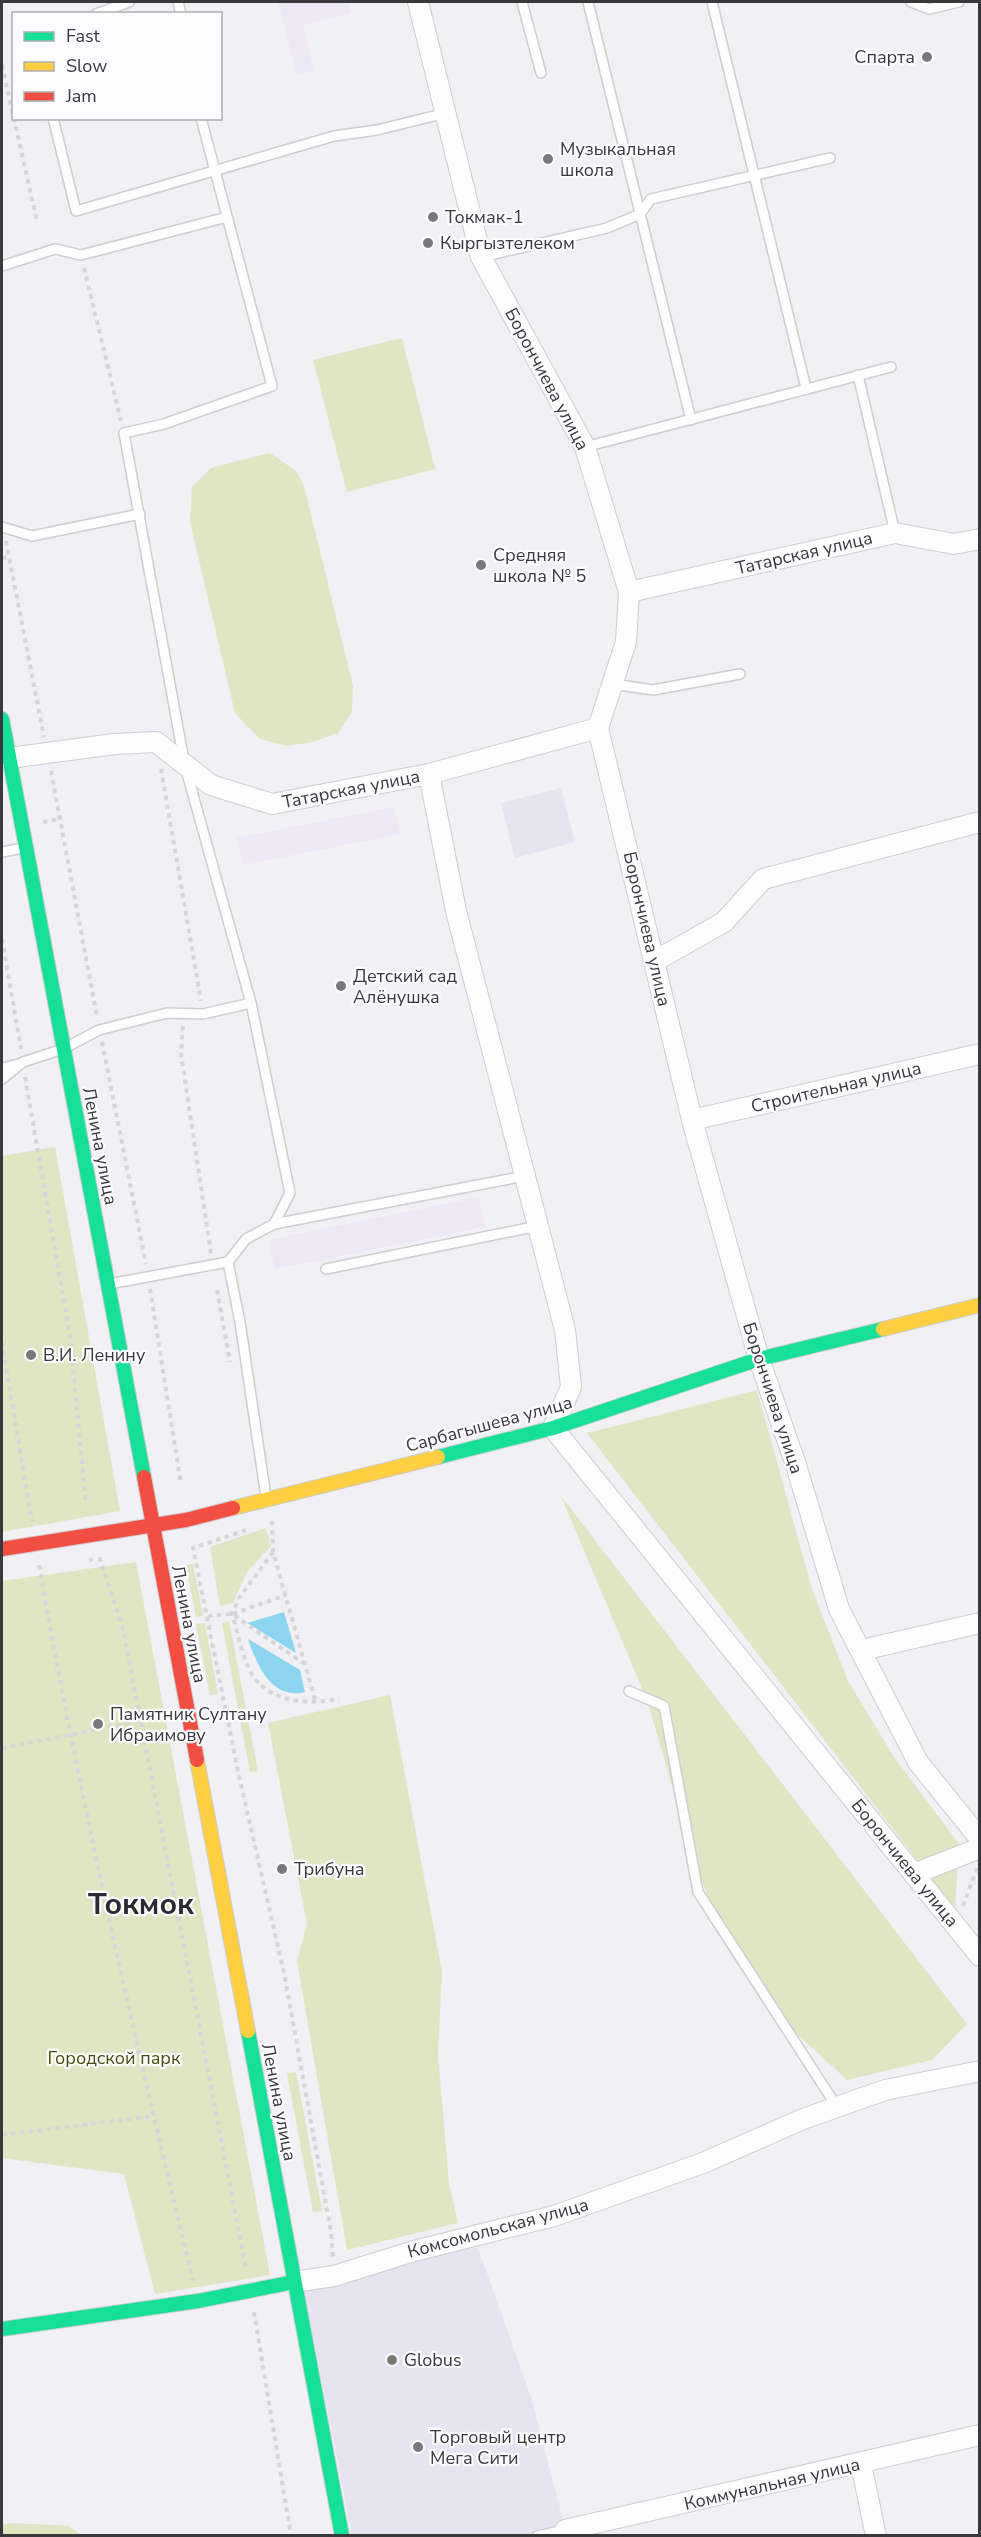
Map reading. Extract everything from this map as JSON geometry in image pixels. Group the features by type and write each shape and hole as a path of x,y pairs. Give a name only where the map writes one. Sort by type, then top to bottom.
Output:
{"main road":[{"name":"Ленина улица","path":"2,719 342,2535"},
{"name":"Сарбагышева улица","path":"2,1549 186,1520 267,1500 553,1428 759,1359 980,1305"},
{"name":"Комсомольская улица","path":"2,2330 198,2301 294,2282"}],"street":[{"name":"Борончиева улица","path":"418,2 481,258 585,447 629,592 626,642 598,728 692,1120 759,1359 796,1465 840,1609 918,1762 980,1839"},
{"name":"Татарская улица","path":"629,592 895,533 954,544 980,539"},
{"name":"Татарская улица","path":"156,742 211,785 272,804 429,774 598,728"},
{"path":"9,758 115,744 156,742"},
{"path":"429,774 456,911 565,1330 571,1386 553,1428"},
{"path":"655,961 724,922 763,879 980,822"},
{"name":"Строительная улица","path":"692,1120 980,1054"},
{"name":"Борончиева улица","path":"553,1428 980,1956"},
{"path":"862,1650 980,1623"},
{"path":"914,1874 980,1848"},
{"name":"Комсомольская улица","path":"294,2282 334,2276 414,2251 554,2216 703,2163 803,2119 885,2090 980,2071"},
{"name":"Коммунальная улица","path":"565,2530 980,2435"},
{"path":"861,2464 876,2535"}],"lane":[{"path":"102,12 129,2"},
{"path":"522,2 541,74"},
{"path":"588,2 692,420"},
{"path":"712,2 806,388"},
{"path":"911,2 929,9 959,2"},
{"path":"53,120 76,211 334,136 377,130 446,113"},
{"path":"201,120 272,386 165,424 124,433 185,766 250,1003 291,1193 274,1224"},
{"path":"481,258 607,228 640,214 651,200 830,158"},
{"path":"2,266 55,249 81,255 226,217"},
{"path":"585,447 891,367"},
{"path":"858,375 895,533"},
{"path":"3,527 32,536 140,514"},
{"path":"613,684 653,690 740,674"},
{"path":"2,852 26,848"},
{"path":"2,1068 63,1049 99,1030 167,1013 203,1014 250,1003"},
{"path":"2,1079 23,1062"},
{"path":"107,1284 228,1262 246,1239 274,1224 526,1175"},
{"path":"326,1269 538,1226"},
{"path":"228,1262 240,1322 267,1500"},
{"path":"629,1691 664,1706 698,1892 837,2107"},
{"path":"537,2535 565,2530"}],"path":[{"path":"2,65 12,110"},
{"path":"14,120 37,221"},
{"path":"81,255 124,433"},
{"path":"3,527 148,1277 181,1484"},
{"path":"2,558 9,557"},
{"path":"156,742 203,1014"},
{"path":"2,939 70,1336 86,1504"},
{"path":"2,1342 69,1735 153,2116 198,2301"},
{"path":"267,1500 272,1522 273,1552 316,1703"},
{"path":"261,1526 272,1522"},
{"path":"250,1529 193,1548 239,1776 286,1985 331,2232 334,2276"},
{"path":"273,1552 239,1598 232,1614 255,1679 267,1691 280,1697 316,1703 339,1699"},
{"path":"100,1559 123,1629 182,1928 250,2289 291,2535"},
{"path":"208,1616 232,1614 286,1595"},
{"path":"232,1614 307,1665"},
{"path":"2,1748 140,1721"},
{"path":"955,1927 980,1860"},
{"path":"2,2135 153,2116"}],"shaded area":[{"path":"278,2 348,2 351,13 303,25 314,71 297,75"},
{"path":"561,788 575,842 515,858 501,803"},
{"path":"394,807 400,834 243,865 237,838"},
{"path":"479,1197 485,1227 275,1269 269,1240"},
{"path":"476,2242 531,2397 567,2535 352,2535 304,2289"}],"green space":[{"path":"402,338 435,469 347,492 313,360"},
{"path":"270,453 296,471 304,486 353,686 352,712 338,733 312,742 287,746 260,739 235,713 190,522 192,487 211,468"},
{"path":"55,1147 120,1511 2,1532 2,1156"},
{"path":"757,1390 812,1589 848,1681 894,1757 959,1844 955,1909 587,1433"},
{"path":"561,1496 967,2024 932,2060 847,2080 783,2021 710,1903 684,1827 647,1700"},
{"path":"266,1528 271,1546 247,1572 233,1603 220,1606 210,1547"},
{"name":"Городской парк","path":"136,1562 270,2275 155,2294 124,2174 2,2158 2,1581"},
{"path":"193,1564 203,1616 196,1617 186,1565"},
{"path":"229,1621 258,1771 250,1772 222,1623"},
{"path":"205,1623 218,1694 210,1695 196,1624"},
{"path":"390,1695 442,1972 438,2055 449,2183 458,2223 347,2250 297,1961 307,1924 268,1723"},
{"path":"296,2072 322,2211 313,2212 287,2073"},
{"path":"12,2523 69,2526 81,2535 2,2535 2,2525"}],"water":[{"path":"284,1612 296,1653 247,1623"},
{"path":"248,1639 300,1670 305,1692 293,1693 274,1686 261,1669"}],"traffic: fast":[{"path":"2,719 144,1477"},
{"path":"438,1457 553,1428 759,1359 883,1329"},
{"path":"248,2031 342,2536"},
{"path":"2,2329 198,2301 294,2282"}],"traffic: slow":[{"path":"883,1329 980,1305"},
{"path":"233,1508 438,1457"},
{"path":"197,1760 248,2031"}],"traffic: jam":[{"path":"144,1477 197,1760"},
{"path":"2,1549 186,1520 233,1508"}],"place":[{"name":"Спарта","path":"927,57"},
{"name":"Музыкальная школа","path":"548,159"},
{"name":"Токмак-1","path":"433,217"},
{"name":"Кыргызтелеком","path":"428,243"},
{"name":"Средняя школа № 5","path":"481,565"},
{"name":"Детский сад Алёнушка","path":"341,986"},
{"name":"В.И. Ленину","path":"31,1355"},
{"name":"Памятник Султану Ибраимову","path":"98,1724"},
{"name":"Трибуна","path":"282,1869"},
{"name":"Globus","path":"392,2360"},
{"name":"Торговый центр Мега Сити","path":"418,2447"}],"district":[{"name":"Токмок","path":"141,1904"}]}
